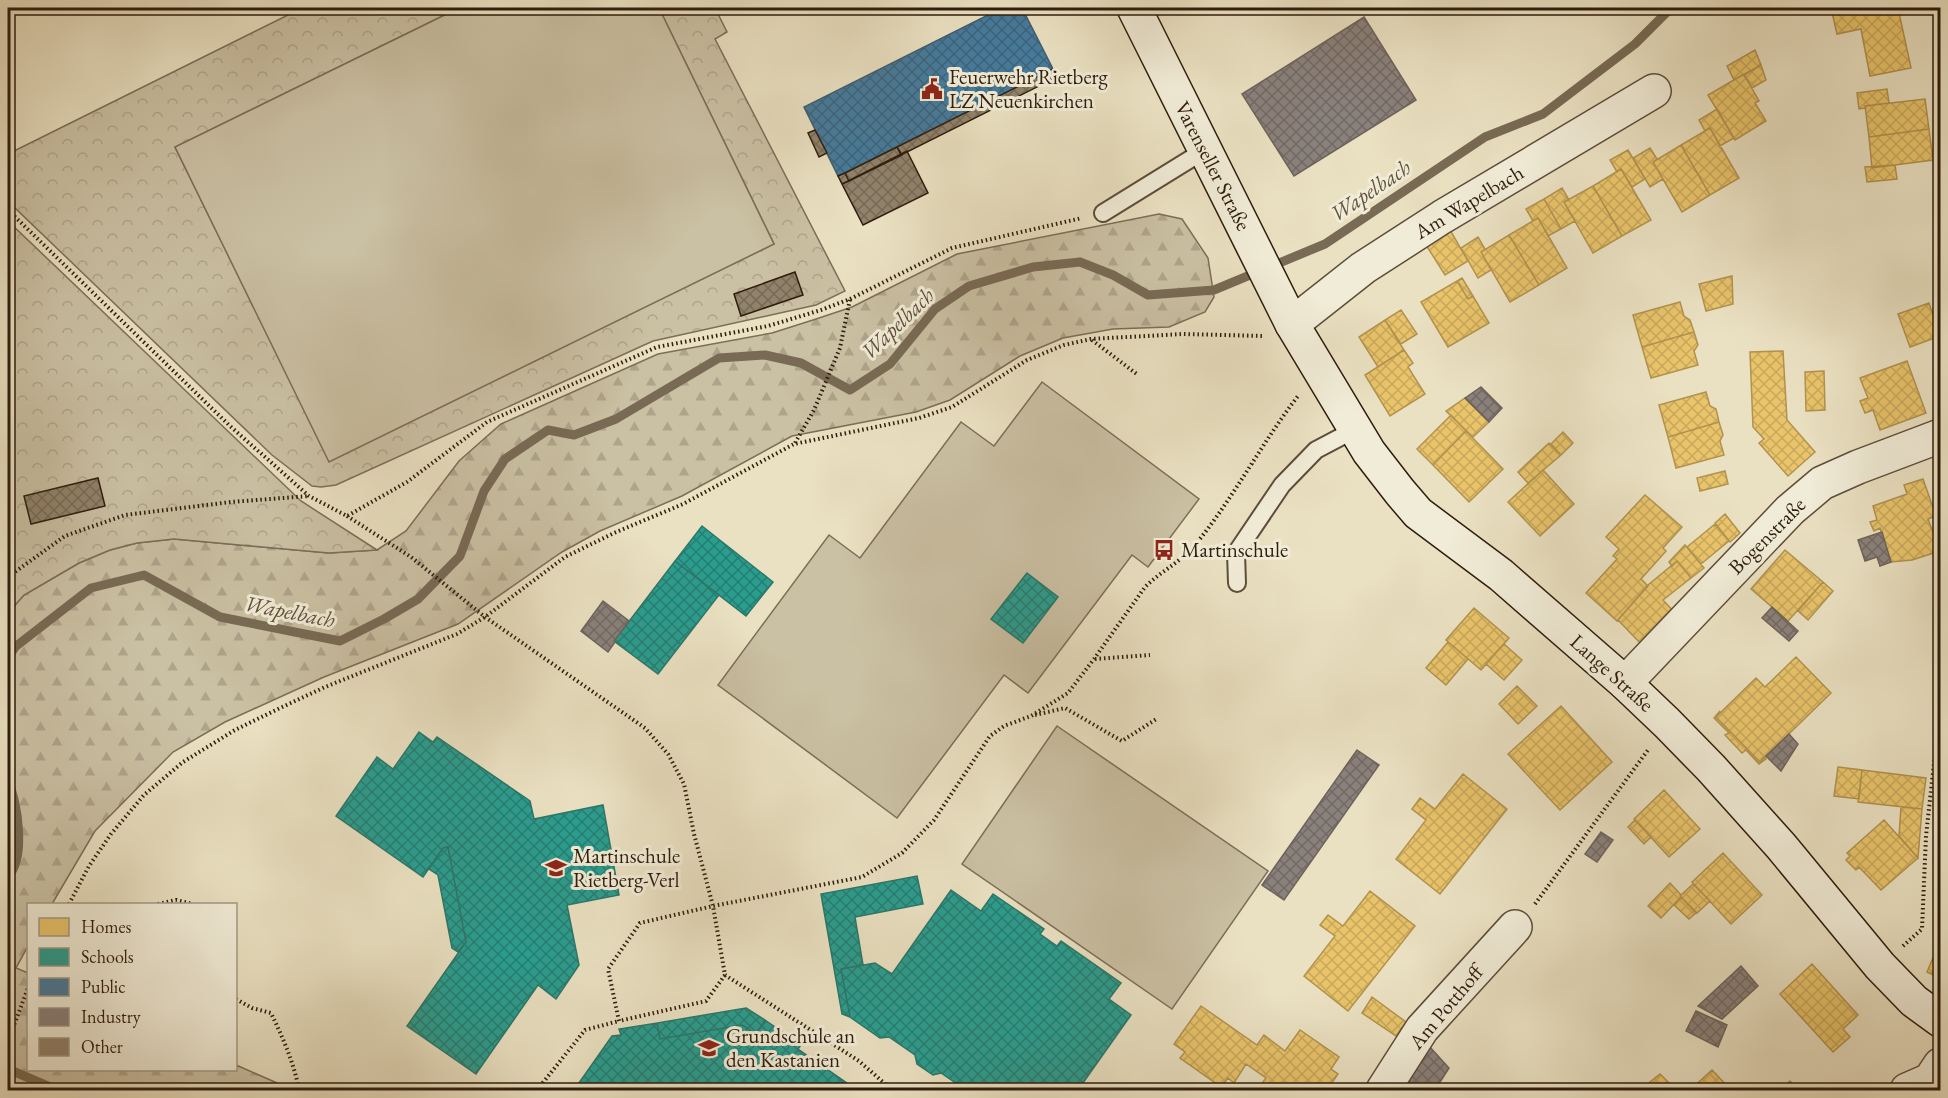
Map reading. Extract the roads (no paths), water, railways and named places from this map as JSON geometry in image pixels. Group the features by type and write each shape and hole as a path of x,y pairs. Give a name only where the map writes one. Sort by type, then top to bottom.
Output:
{"main road":[{"name":"Varenseller Straße","path":"1134,8 1287,314"},
{"name":"Am Wapelbach","path":"1287,314 1442,217 1654,91"},
{"name":"Lange Straße","path":"1287,314 1354,430 1418,513 1501,575 1625,683 1667,723 1781,846 1880,966 1914,1001 1941,1020"},
{"name":"Bogenstraße","path":"1625,683 1790,510 1822,483 1941,436"},
{"name":"Am Potthoff","path":"1383,1090 1422,1029 1515,927"}],"lane":[{"path":"1103,213 1205,150"},
{"path":"1237,583 1236,553 1282,485 1316,450 1354,430"}],"waterway":[{"name":"Wapelbach","path":"8,658 15,647 91,588 144,575 220,617 340,641 418,599 460,556 484,491 505,459 548,430 574,435 616,419 719,358 765,355 801,363 850,390 890,364 935,309 969,286 1033,267 1080,262 1113,275 1148,295 1214,290 1325,244 1485,137 1543,114 1635,44 1671,8"},
{"name":"Wapelbach","path":"8,782 15,803 19,844 14,868 8,876"},
{"path":"8,1069 57,1090"}],"place":[{"name":"Feuerwehr Rietberg LZ Neuenkirchen","path":"932,89"},
{"name":"Martinschule","path":"1164,550"},
{"name":"Martinschule Rietberg-Verl","path":"556,868"},
{"name":"Grundschule an den Kastanien","path":"709,1048"}]}
